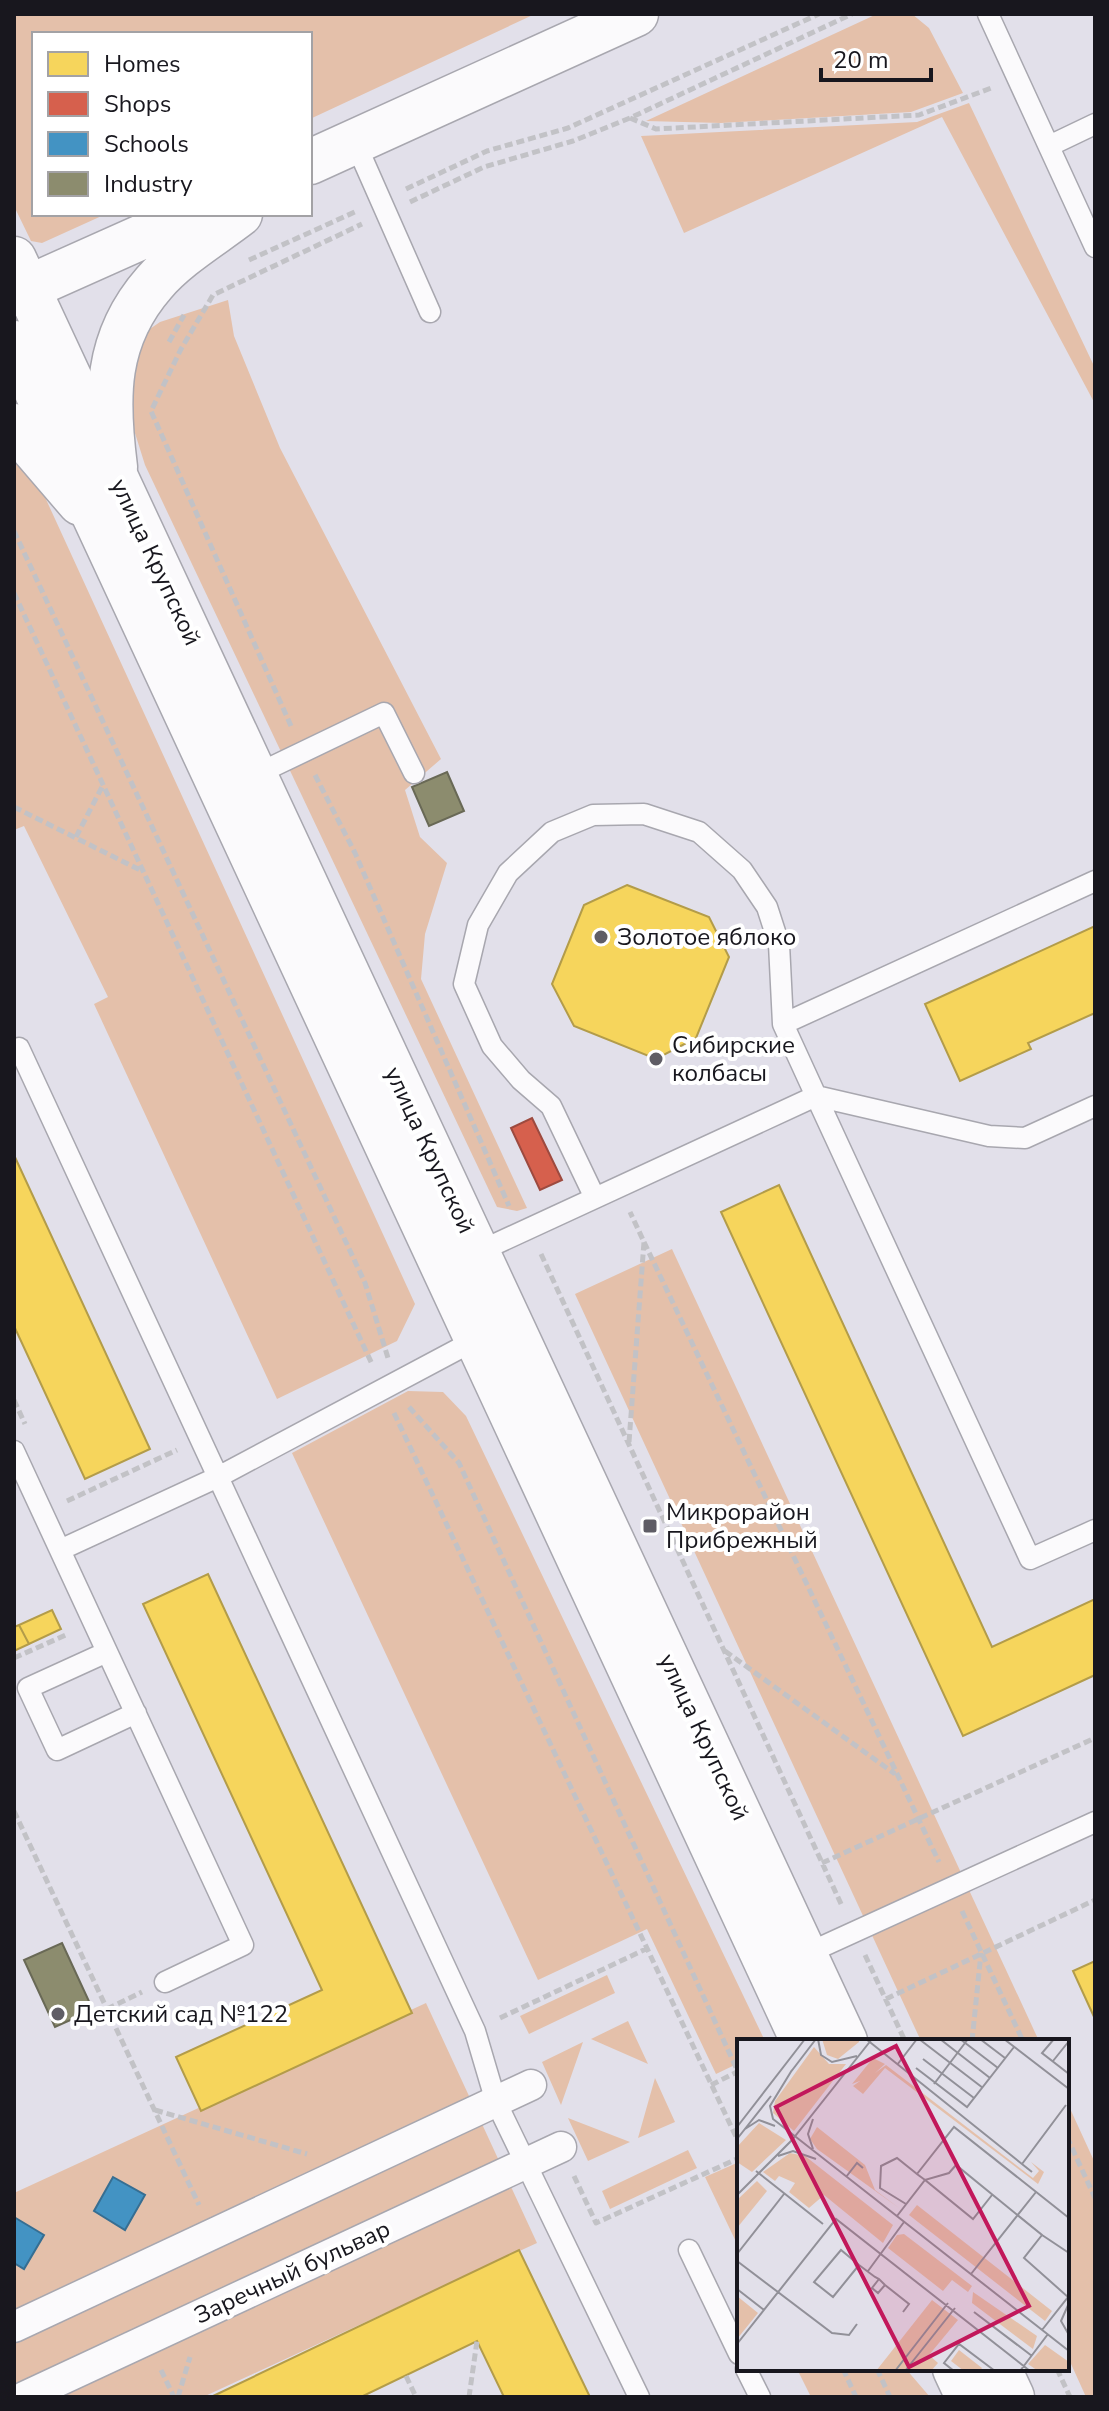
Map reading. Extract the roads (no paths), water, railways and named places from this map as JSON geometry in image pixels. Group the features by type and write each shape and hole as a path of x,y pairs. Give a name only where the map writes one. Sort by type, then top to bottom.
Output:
{"main road":[{"path":"312,161 636,14"},
{"path":"18,280 188,216"},
{"path":"117,478 109,400 112,362 129,319 155,282 238,216"},
{"name":"улица Крупской","path":"18,280 117,478 478,1252 494,1330 802,2039"},
{"name":"улица Крупской","path":"14,343 103,532 494,1330 806,1954 844,2039"},
{"path":"14,426 103,532"},
{"path":"956,2371 968,2397"},
{"path":"1000,2371 1012,2397"}],"street":[{"path":"14,2327 531,2085"},
{"name":"Заречный бульвар","path":"24,2397 561,2147"}],"lane":[{"path":"988,14 1095,247"},
{"path":"1049,146 1095,124"},
{"path":"355,142 390,204 430,312"},
{"path":"255,775 384,713 414,773"},
{"path":"595,1198 551,1106 521,1080 492,1046 464,984 478,925 508,873 552,832 593,815 644,814 699,832 742,870 767,907 779,944 783,1024 1030,1559 1095,1530"},
{"path":"783,1024 1095,881"},
{"path":"14,1050 19,1048 201,1439 475,2031 496,2102 639,2397"},
{"path":"478,1252 816,1096 989,1136 1025,1138 1095,1106"},
{"path":"60,1550 218,1477 494,1330"},
{"path":"14,1451 19,1473 60,1550 243,1945 165,1982"},
{"path":"107,1652 28,1688 45,1725 57,1750 136,1713"},
{"path":"806,1954 1095,1822"},
{"path":"689,2250 737,2350"},
{"path":"747,2371 760,2397"}],"place":[{"name":"Золотое яблоко","path":"601,937"},
{"name":"Сибирские колбасы","path":"656,1059"},
{"name":"Микрорайон Прибрежный","path":"650,1526"},
{"name":"Детский сад №122","path":"58,2014"}]}
